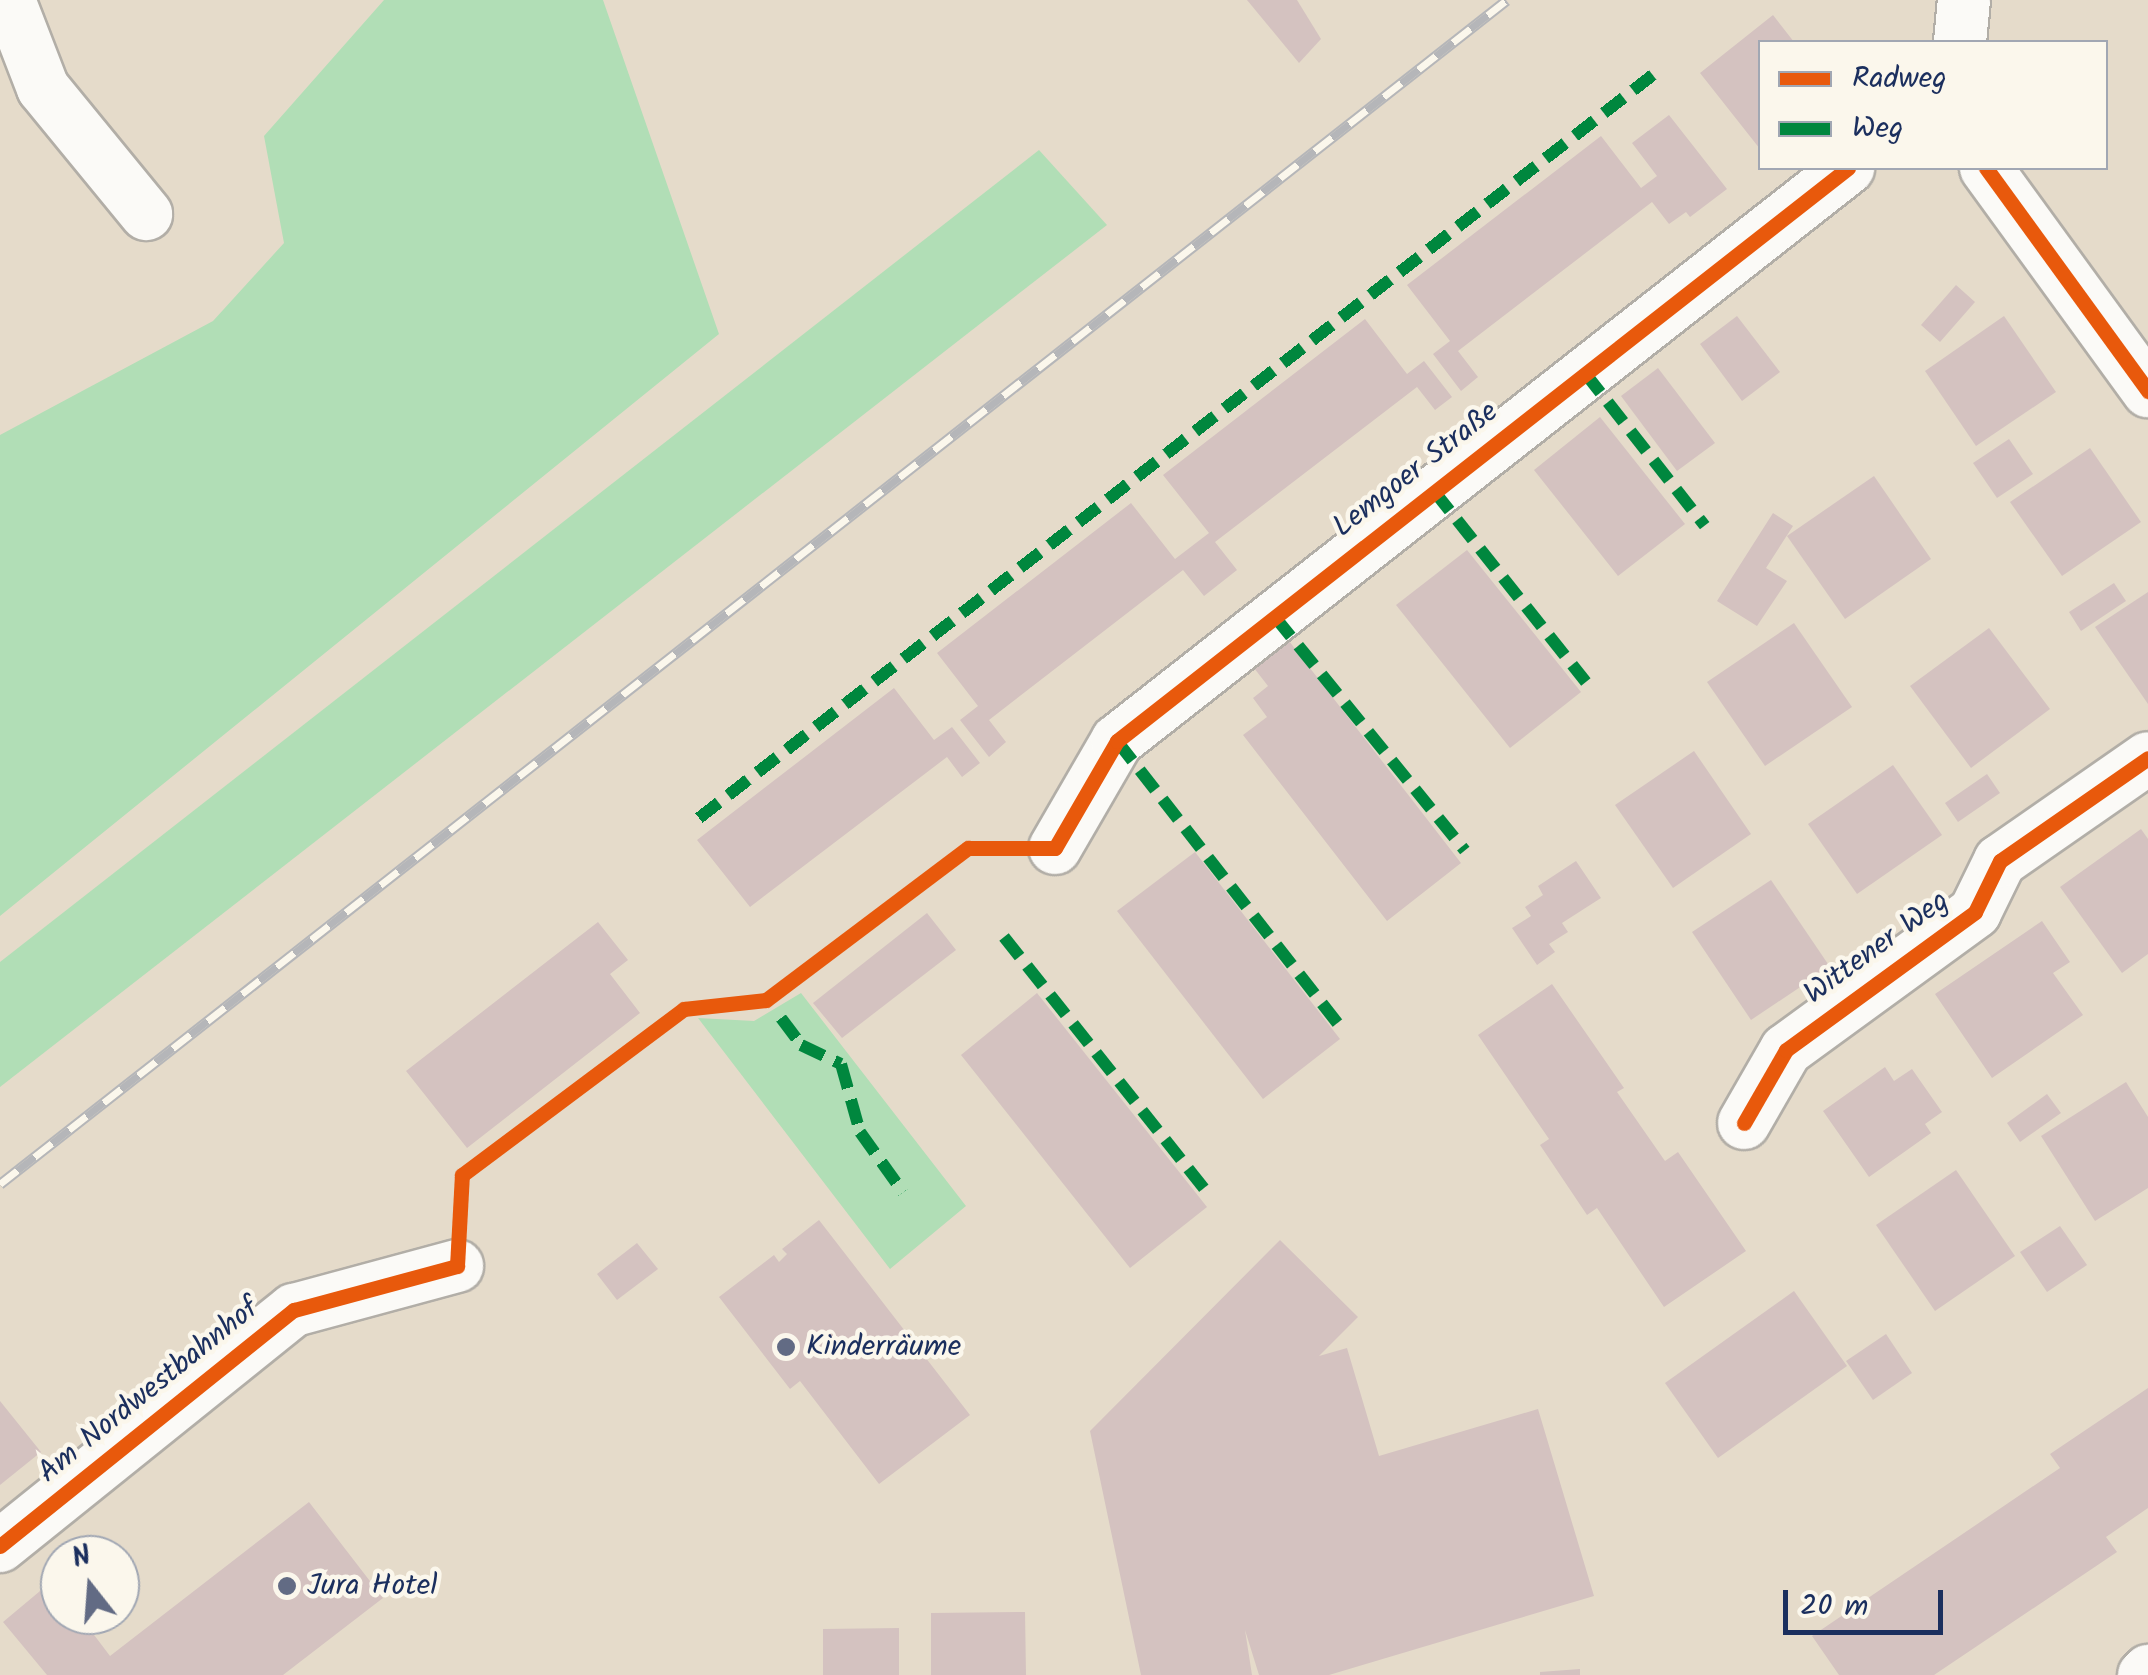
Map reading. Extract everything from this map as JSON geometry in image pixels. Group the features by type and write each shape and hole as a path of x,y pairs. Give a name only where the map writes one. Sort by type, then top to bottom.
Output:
{"street":[{"path":"9,0 43,88 146,214"},
{"path":"1960,40 1964,0"},
{"name":"Lemgoer Straße","path":"1055,848 1117,741 1845,170"},
{"path":"1987,170 2148,391"},
{"name":"Wittener Weg","path":"1744,1122 1786,1050 1974,912 2000,862 2148,758"},
{"name":"Am Nordwestbahnhof","path":"0,1546 294,1310 457,1266"}],"green space":[{"path":"384,0 603,0 719,334 0,916 0,435 213,321 284,243 264,136"},
{"path":"1039,150 1107,225 0,1087 0,962"},
{"path":"801,993 966,1206 890,1269 698,1018 754,1021"}],"building":[{"path":"1247,0 1297,0 1321,39 1299,63"},
{"path":"1773,15 1792,40 1758,40 1758,146 1700,73"},
{"path":"1669,115 1727,189 1690,217 1686,212 1669,224 1652,202 1458,351 1478,377 1461,391 1433,354 1450,341 1407,285 1601,136 1641,188 1657,176 1632,143"},
{"path":"1956,285 1975,302 1940,342 1921,325"},
{"path":"1737,316 1780,372 1742,401 1700,344"},
{"path":"2004,316 2056,392 1976,446 1925,371"},
{"path":"1365,319 1407,374 1424,361 1452,397 1435,410 1417,387 1215,542 1237,570 1204,596 1183,570 989,720 1006,742 989,757 960,720 978,706 937,653 1131,503 1175,559 1209,533 1163,475"},
{"path":"1658,368 1715,443 1677,471 1621,396"},
{"path":"1600,417 1685,524 1618,576 1534,470"},
{"path":"2009,439 2033,474 1997,498 1973,463"},
{"path":"2090,448 2141,522 2062,576 2010,502"},
{"path":"1874,476 1931,559 1845,619 1787,536"},
{"path":"1773,513 1793,526 1766,568 1787,581 1757,626 1717,601"},
{"path":"1467,550 1581,692 1510,748 1396,605"},
{"path":"2114,583 2126,601 2081,631 2069,612"},
{"path":"2148,592 2148,704 2095,627"},
{"path":"1794,623 1852,707 1765,766 1707,682"},
{"path":"1989,628 2050,709 1971,768 1910,686"},
{"path":"1289,641 1461,863 1387,921 1243,735 1267,717 1253,698 1268,686 1254,668"},
{"path":"894,688 934,740 952,727 980,763 962,777 947,757 750,907 697,840"},
{"path":"1694,751 1751,834 1673,888 1615,805"},
{"path":"1893,765 1942,835 1857,894 1808,824"},
{"path":"1987,774 2000,793 1958,822 1945,803"},
{"path":"2141,829 2148,839 2148,954 2122,973 2060,887"},
{"path":"1195,852 1340,1039 1263,1099 1117,911"},
{"path":"1576,861 1601,898 1562,923 1568,932 1549,944 1555,952 1537,965 1512,928 1531,916 1525,907 1543,895 1538,886"},
{"path":"1771,880 1830,967 1751,1020 1692,932"},
{"path":"927,913 956,950 842,1038 813,1003"},
{"path":"2042,921 2070,962 2053,973 2083,1015 1992,1078 1935,994"},
{"path":"598,922 628,960 610,974 640,1013 467,1148 406,1071"},
{"path":"1552,984 1624,1088 1617,1092 1665,1161 1678,1152 1746,1251 1664,1307 1597,1208 1587,1215 1540,1145 1549,1139 1478,1035"},
{"path":"1037,993 1207,1207 1130,1268 961,1055"},
{"path":"1885,1067 1894,1081 1912,1069 1942,1112 1925,1124 1931,1133 1869,1177 1823,1111"},
{"path":"2126,1082 2148,1117 2148,1188 2095,1221 2041,1136"},
{"path":"2047,1094 2061,1113 2020,1142 2007,1123"},
{"path":"1956,1170 2015,1256 1935,1311 1876,1225"},
{"path":"819,1220 970,1415 879,1484 800,1381 790,1389 719,1297 774,1255 779,1262 787,1254 782,1249"},
{"path":"2060,1226 2087,1265 2047,1292 2020,1252"},
{"path":"1280,1240 1358,1317 1319,1356 1347,1348 1379,1456 1538,1409 1594,1596 1329,1675 1259,1675 1245,1630 1252,1675 1141,1675 1090,1431"},
{"path":"637,1243 658,1269 617,1300 597,1274"},
{"path":"1794,1291 1847,1366 1718,1458 1665,1383"},
{"path":"1886,1334 1912,1373 1873,1400 1846,1361"},
{"path":"2148,1388 2148,1508 2106,1537 2117,1552 1934,1675 1839,1675 1812,1636 2060,1468 2050,1454"},
{"path":"0,1401 41,1452 0,1485"},
{"name":"Jura Hotel","path":"309,1502 383,1598 283,1675 47,1675 3,1622 40,1591 40,1635 94,1635 110,1656"},
{"path":"1025,1612 1026,1675 931,1675 931,1613"},
{"path":"899,1628 899,1675 823,1675 823,1629"},
{"path":"1580,1669 1580,1675 1540,1675 1540,1672"}],"railway":[{"path":"0,1184 1507,0"}],"marked path":[{"path":"699,818 1659,70"},
{"path":"1585,373 1705,526"},
{"path":"1434,491 1586,682"},
{"path":"1275,617 1465,851"},
{"path":"1117,741 1344,1032"},
{"path":"1004,937 1207,1192"},
{"path":"781,1018 801,1045 841,1064 860,1132 903,1192"}],"cycle path":[{"path":"0,1546 294,1310 457,1266 462,1175 684,1009 766,1000 968,848 1055,848 1117,741 1845,170"},
{"path":"1987,170 2148,391"},
{"path":"1744,1123 1786,1050 1975,912 2000,861 2148,758"}],"place":[{"name":"Kinderräume","path":"786,1347"},
{"name":"Jura Hotel","path":"287,1586"}]}
